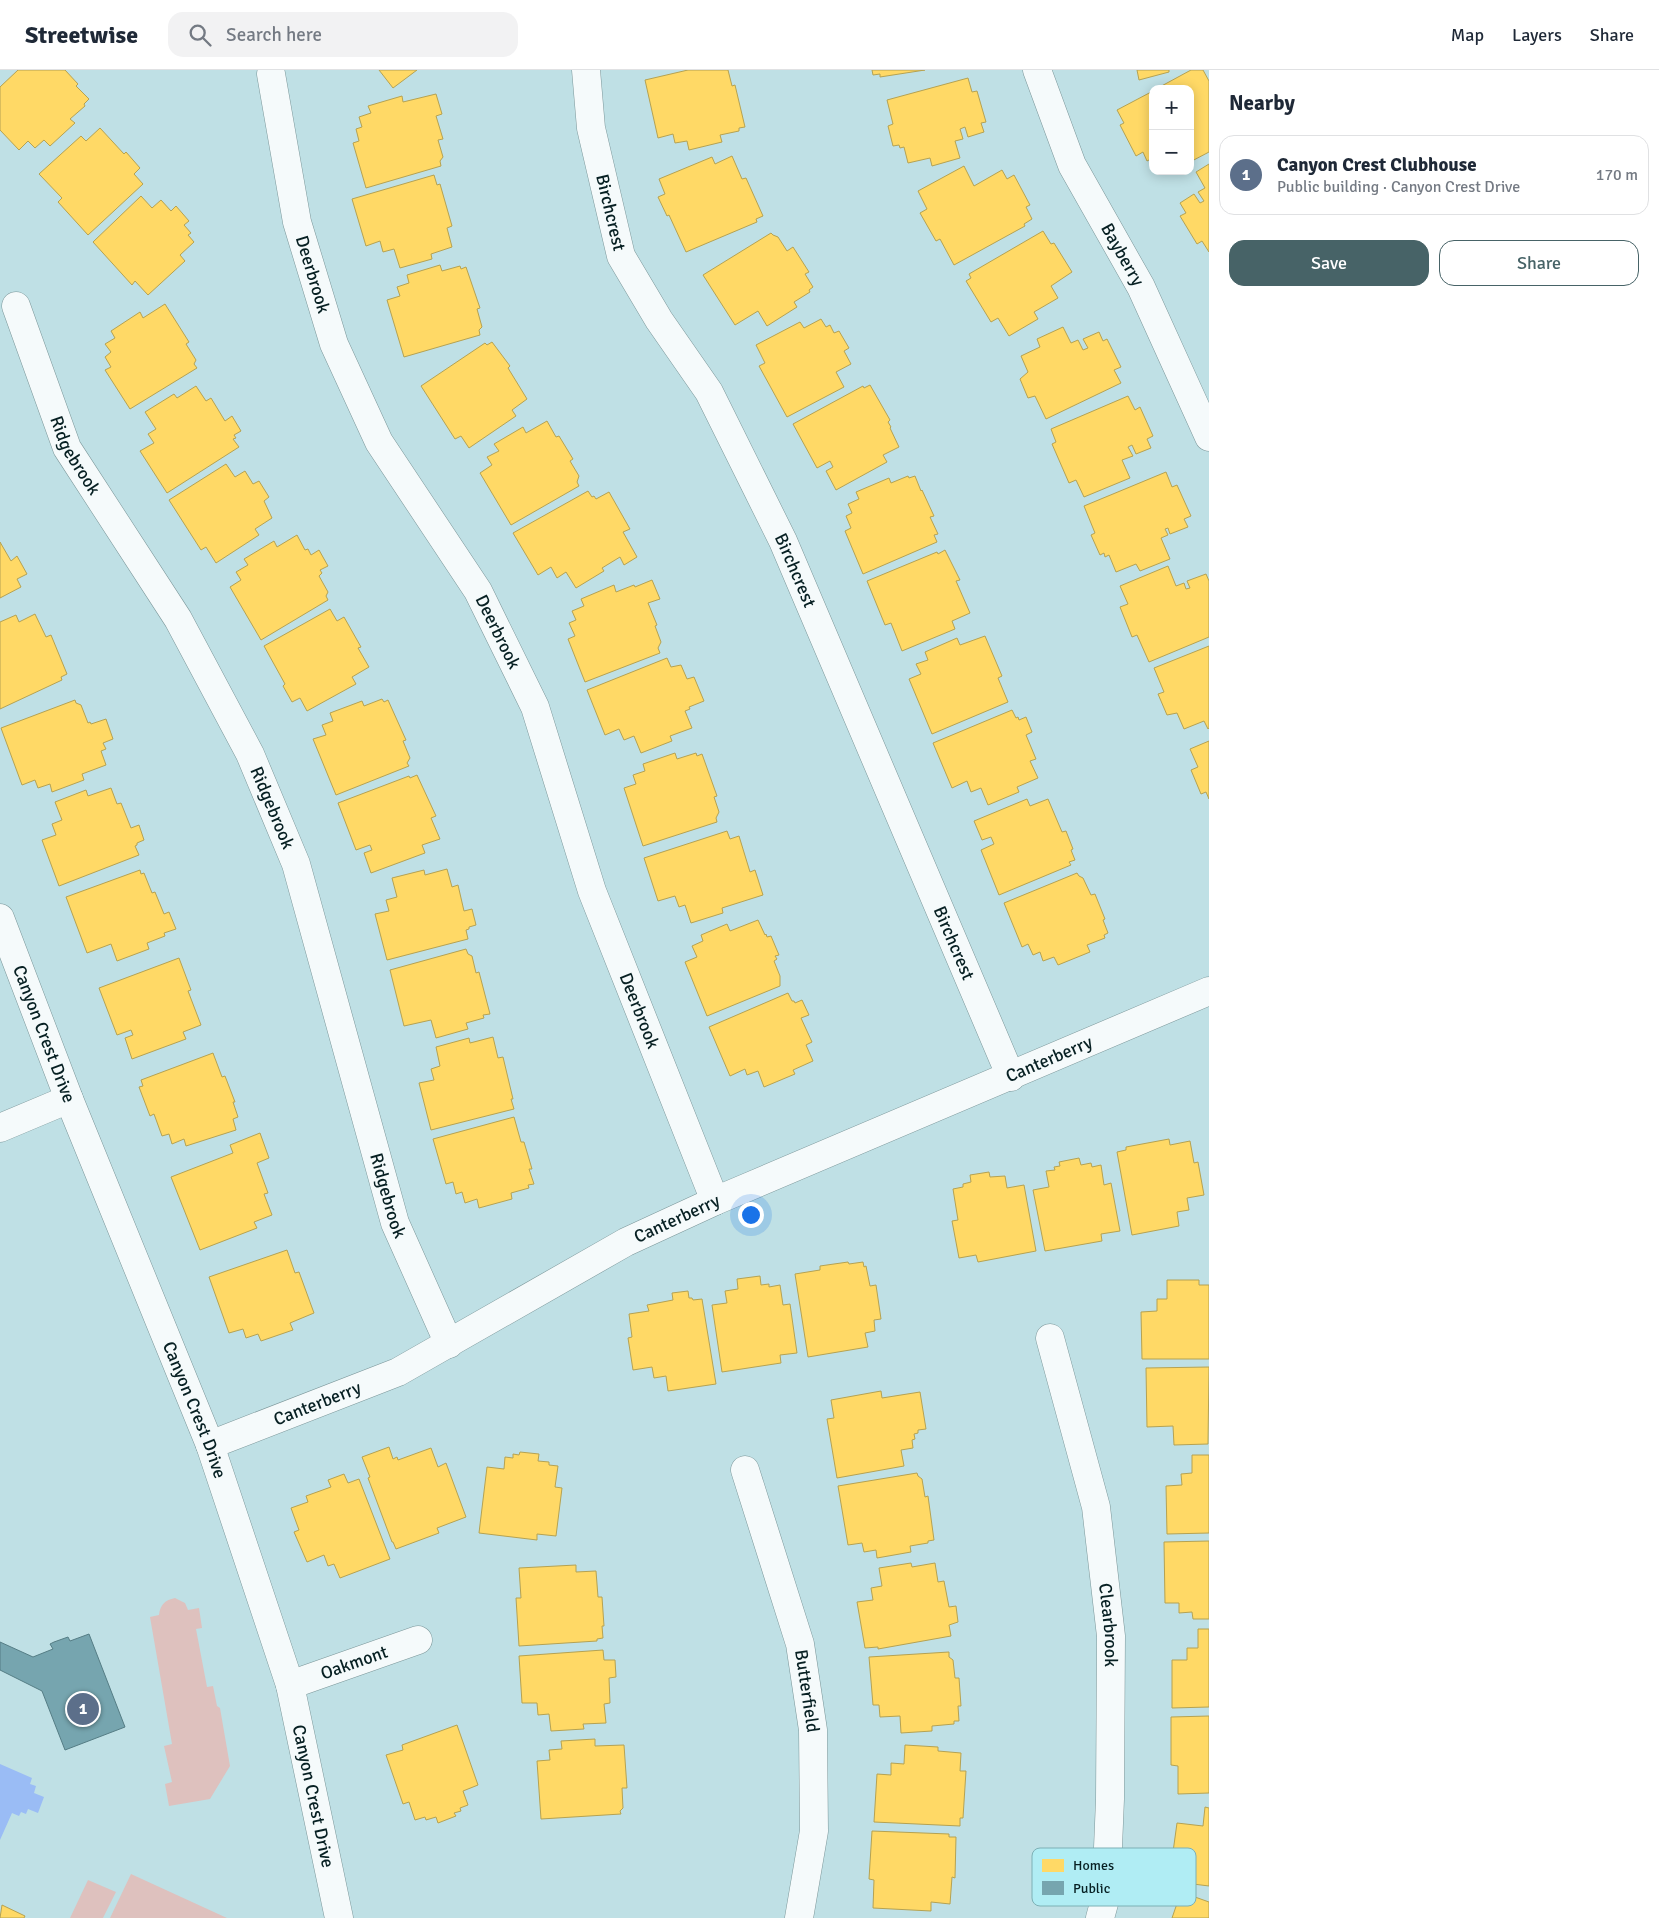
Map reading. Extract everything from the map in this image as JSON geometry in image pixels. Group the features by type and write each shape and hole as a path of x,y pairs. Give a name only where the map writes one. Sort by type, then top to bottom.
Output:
{"street":[{"name":"Birchcrest","path":"586,70 591,128 621,256 659,320 709,392 783,541 1011,1077"},
{"name":"Bayberry","path":"1037,70 1072,165 1141,287 1209,437"},
{"name":"Deerbrook","path":"271,74 297,222 334,344 379,442 478,591 535,707 592,891 715,1201"},
{"name":"Ridgebrook","path":"16,306 67,448 178,619 250,754 285,836 296,864 395,1222 449,1344"},
{"name":"Canyon Crest Drive","path":"0,918 69,1099 210,1445 290,1685 339,1918"},
{"name":"Canterberry","path":"210,1445 398,1372 626,1242 715,1201 1011,1077 1209,991"},
{"path":"0,1128 69,1099"},
{"name":"Clearbrook","path":"1050,1338 1096,1506 1111,1636 1108,1848"},
{"name":"Butterfield","path":"745,1470 800,1644 813,1730 814,1830 799,1918"},
{"name":"Oakmont","path":"290,1685 418,1640"}],"shaded area":[{"path":"175,1598 185,1603 188,1610 199,1608 202,1628 196,1629 207,1687 213,1686 217,1706 220,1708 230,1766 210,1799 169,1806 165,1784 172,1782 164,1746 172,1744 150,1617 159,1615 164,1604 168,1600"},
{"path":"131,1874 227,1918 110,1918"},
{"path":"88,1880 116,1892 103,1918 70,1918"}],"water":[{"path":"0,1764 32,1778 30,1784 36,1786 34,1793 44,1797 38,1813 28,1809 26,1814 21,1812 19,1816 12,1813 0,1840"}],"building: Homes":[{"path":"18,70 65,70 78,84 76,86 89,99 84,104 85,106 70,119 75,123 50,146 44,140 35,148 28,141 19,150 0,130 0,87"},
{"path":"379,70 417,70 393,88"},
{"path":"688,70 728,70 732,86 735,85 745,127 739,128 739,131 720,135 722,142 689,150 687,141 675,143 673,134 658,138 645,80"},
{"path":"872,70 925,70 880,77 880,74 873,75"},
{"path":"1137,70 1169,70 1169,72 1139,80"},
{"path":"1191,70 1203,70 1209,81 1209,152 1194,160 1194,85 1163,85"},
{"path":"968,78 972,92 977,91 986,122 981,123 984,132 968,137 965,127 960,129 963,139 955,141 960,158 932,166 930,158 908,163 904,147 900,148 899,145 893,146 888,126 893,124 887,100"},
{"path":"1149,93 1149,160 1147,161 1143,152 1136,156 1120,125 1124,123 1117,110"},
{"path":"436,94 442,114 436,116 443,139 438,140 443,157 440,161 441,166 366,188 353,143 359,141 356,129 362,127 359,117 371,113 368,106 402,96 403,102"},
{"path":"100,128 140,168 134,174 143,184 88,235 58,202 62,198 39,174 81,136 86,141"},
{"path":"732,156 742,179 746,178 763,216 756,219 757,222 686,252 669,215 667,216 658,197 665,194 659,179 712,157 715,164"},
{"path":"1209,164 1209,252 1202,241 1197,244 1180,216 1186,213 1180,203 1194,194 1200,203 1204,201 1198,192 1205,188 1196,172"},
{"path":"964,166 974,186 1002,170 1007,179 1014,175 1030,205 1026,207 1032,219 1024,224 1025,226 954,265 940,239 936,241 920,213 927,209 918,191"},
{"path":"434,175 437,185 440,184 452,226 447,228 452,247 431,254 432,259 400,268 394,249 383,252 380,241 366,246 352,199"},
{"path":"141,196 152,208 161,200 171,211 176,206 189,221 184,225 191,233 188,235 194,242 180,255 185,261 148,295 135,281 132,285 93,242"},
{"path":"1043,231 1051,244 1054,243 1072,272 1051,286 1058,298 1034,312 1038,319 1009,336 998,318 991,322 966,281 971,278 969,274"},
{"path":"771,233 778,237 787,251 793,247 809,272 805,274 813,287 809,290 810,292 794,302 797,307 767,326 758,311 735,325 703,275"},
{"path":"440,265 442,271 460,266 461,269 466,267 480,308 477,309 482,327 479,330 480,335 404,357 387,300 400,296 397,287 409,283 407,275"},
{"path":"165,304 189,342 186,344 196,360 194,364 197,368 130,409 105,370 111,367 105,357 111,352 105,344 115,338 111,331 140,312 143,318"},
{"path":"821,319 826,327 830,325 834,333 839,331 849,348 844,351 851,364 836,372 844,387 787,417 759,366 765,363 756,345 800,322 804,328"},
{"path":"1063,327 1071,343 1078,340 1083,350 1088,348 1083,339 1099,332 1103,341 1107,339 1121,367 1114,370 1121,383 1046,419 1035,396 1028,398 1020,379 1028,372 1021,356 1040,347 1037,339"},
{"path":"492,342 510,366 508,368 527,399 512,410 516,416 469,448 461,436 455,439 421,386 485,343 487,345"},
{"path":"870,385 890,420 888,422 890,428 899,447 883,455 887,462 836,490 826,471 833,467 830,461 817,468 793,424 863,386 864,388"},
{"path":"196,386 206,401 211,398 225,421 232,416 241,431 234,435 236,438 233,439 239,447 167,493 140,451 154,443 148,434 156,429 145,412 174,394 177,398"},
{"path":"1128,396 1135,410 1140,407 1153,436 1147,439 1151,448 1136,454 1132,445 1128,447 1133,456 1122,460 1130,478 1084,497 1076,480 1069,483 1052,444 1056,442 1051,429"},
{"path":"547,421 556,437 559,436 573,459 570,461 579,476 577,482 579,486 511,525 480,473 492,465 487,457 499,451 494,444 523,427 526,433"},
{"path":"226,464 235,477 245,471 253,484 259,481 269,497 264,501 272,518 255,529 259,535 216,563 206,547 201,550 169,500"},
{"path":"1166,472 1172,487 1177,485 1191,516 1184,519 1188,527 1170,534 1168,528 1165,529 1168,535 1161,538 1170,559 1140,571 1136,564 1116,572 1109,555 1105,557 1104,553 1100,555 1091,535 1095,533 1084,506"},
{"path":"908,476 909,478 915,476 934,516 930,517 938,534 934,535 937,542 863,574 845,531 851,528 846,516 852,513 848,504 859,499 856,492 889,478 891,483"},
{"path":"588,491 596,499 609,492 630,529 623,532 637,557 624,565 620,557 602,568 604,571 576,588 566,572 557,578 551,567 538,575 513,533"},
{"path":"297,535 305,550 308,549 311,555 319,550 328,566 320,570 322,573 319,576 328,592 326,596 328,600 261,640 230,587 241,580 236,572 248,565 244,559 274,541 277,547"},
{"path":"0,542 11,561 17,556 27,574 17,579 21,587 0,598"},
{"path":"945,550 960,580 956,581 970,613 952,621 955,629 902,651 891,623 885,625 867,581"},
{"path":"1168,566 1176,586 1184,583 1186,589 1190,588 1187,581 1206,574 1209,581 1209,637 1149,662 1137,635 1132,637 1120,607 1128,604 1120,586"},
{"path":"652,580 660,599 648,603 657,625 655,626 661,642 658,648 660,653 585,682 568,639 575,636 569,623 576,620 572,611 584,606 581,599 614,585 616,592"},
{"path":"330,609 337,621 344,617 361,647 358,648 369,667 352,677 356,684 307,711 300,698 292,702 283,686 285,684 264,646"},
{"path":"35,614 46,637 51,635 67,674 61,677 62,680 0,709 0,622 16,615 19,622"},
{"path":"985,636 1002,676 998,678 1008,702 932,734 909,679 921,674 916,664 928,660 925,652 957,638 960,645"},
{"path":"1209,646 1209,728 1204,721 1184,729 1177,713 1167,715 1158,694 1164,692 1154,668"},
{"path":"667,658 671,667 681,665 687,679 694,677 704,701 689,707 690,709 685,711 692,728 670,736 672,741 641,753 634,736 624,740 619,729 605,735 587,690"},
{"path":"382,699 384,702 388,700 406,740 403,741 410,758 407,763 409,766 336,795 313,739 326,735 322,725 333,721 330,713 362,701 364,706"},
{"path":"75,700 76,703 81,705 88,723 90,722 91,724 106,719 113,739 103,743 106,749 101,751 106,765 82,774 84,780 52,792 50,784 38,788 35,780 22,785 1,728"},
{"path":"1012,710 1019,720 1026,717 1032,732 1026,735 1036,759 1030,761 1038,778 1017,787 1019,792 988,805 981,788 971,792 967,781 952,788 933,743"},
{"path":"1209,741 1209,799 1206,792 1201,794 1191,770 1198,767 1190,749"},
{"path":"675,753 677,759 696,753 697,756 702,754 717,796 714,797 719,812 716,818 717,822 643,846 624,788 636,784 633,775 645,771 643,764"},
{"path":"417,775 436,816 431,818 440,839 422,845 425,853 371,873 364,853 372,850 370,845 356,850 338,803 409,776 410,778"},
{"path":"111,788 117,804 121,803 131,828 139,825 144,840 135,846 139,855 59,886 42,840 56,835 52,824 62,820 55,802 86,790 88,796"},
{"path":"1027,799 1030,806 1048,799 1062,832 1066,831 1075,860 1069,862 1071,865 999,895 981,850 994,844 991,837 982,840 974,821"},
{"path":"727,831 730,839 739,836 750,872 755,870 763,895 722,908 723,913 691,923 685,905 679,907 675,896 658,901 644,858"},
{"path":"447,869 452,887 458,885 464,911 472,909 476,925 466,930 468,939 387,960 375,914 389,911 386,900 397,897 392,878 424,870 425,875"},
{"path":"140,870 141,874 144,873 152,893 155,892 164,914 169,912 176,929 164,933 165,936 147,943 149,949 117,961 111,944 87,953 66,897"},
{"path":"1077,873 1083,878 1091,895 1095,894 1105,919 1103,920 1108,933 1104,935 1105,938 1087,945 1090,952 1058,965 1054,957 1043,961 1040,952 1033,955 1028,944 1022,947 1004,903"},
{"path":"758,920 765,935 767,937 771,936 779,955 775,956 777,959 774,961 780,976 780,986 707,1016 685,962 697,957 692,946 703,941 701,935 727,924 730,931"},
{"path":"466,949 468,954 472,956 476,973 479,972 490,1014 483,1015 484,1018 466,1023 468,1029 436,1038 431,1020 404,1026 390,970"},
{"path":"179,958 191,990 188,991 201,1025 183,1032 186,1039 132,1059 125,1038 133,1035 131,1030 117,1035 99,988"},
{"path":"788,993 795,1003 802,1000 809,1015 801,1018 812,1042 806,1045 813,1061 793,1070 795,1074 764,1087 758,1071 747,1075 745,1069 730,1076 709,1027"},
{"path":"493,1037 498,1058 503,1057 514,1109 431,1130 419,1083 434,1080 431,1069 440,1066 436,1047 469,1038 470,1043"},
{"path":"213,1053 222,1077 225,1076 235,1102 233,1102 238,1117 233,1119 236,1130 186,1146 184,1139 172,1144 169,1134 162,1136 154,1114 150,1116 139,1087 143,1086 141,1080"},
{"path":"514,1117 521,1142 524,1142 532,1169 529,1169 534,1184 528,1185 529,1188 511,1193 512,1199 479,1208 477,1199 465,1203 462,1192 456,1194 453,1182 446,1184 433,1139"},
{"path":"260,1133 269,1158 257,1163 268,1193 264,1194 272,1215 254,1222 257,1228 200,1250 171,1177 233,1153 230,1145"},
{"path":"1169,1139 1170,1145 1190,1141 1194,1163 1198,1162 1204,1195 1187,1198 1189,1210 1177,1212 1179,1226 1132,1235 1117,1152 1126,1150 1126,1147"},
{"path":"1079,1158 1081,1165 1091,1163 1092,1167 1101,1165 1104,1185 1111,1183 1120,1231 1101,1234 1102,1241 1045,1251 1033,1190 1049,1187 1046,1171 1055,1170 1054,1167 1060,1166 1059,1162"},
{"path":"989,1172 990,1177 1005,1176 1007,1188 1024,1185 1036,1251 978,1262 976,1255 959,1258 952,1221 958,1220 953,1189 963,1187 963,1184 971,1182 970,1175"},
{"path":"287,1250 295,1273 299,1272 314,1313 290,1323 293,1330 261,1341 258,1334 246,1338 243,1329 229,1333 209,1277"},
{"path":"848,1262 849,1264 863,1262 864,1267 866,1266 870,1286 876,1285 881,1319 874,1320 875,1331 865,1333 868,1347 808,1357 795,1274 820,1270 820,1266"},
{"path":"760,1276 761,1285 769,1284 769,1287 780,1285 783,1305 790,1304 797,1353 780,1355 781,1363 722,1372 712,1305 727,1303 725,1291 738,1289 737,1279"},
{"path":"1167,1280 1199,1280 1199,1285 1209,1285 1209,1359 1142,1359 1141,1312 1157,1311 1157,1299 1167,1299"},
{"path":"688,1291 689,1298 693,1300 702,1299 716,1384 668,1391 666,1376 654,1378 652,1367 633,1370 628,1338 632,1337 629,1314 649,1311 647,1305 673,1300 672,1293"},
{"path":"1209,1367 1208,1444 1174,1445 1173,1426 1147,1427 1146,1368"},
{"path":"881,1391 882,1398 920,1392 926,1429 918,1430 918,1433 914,1434 915,1439 912,1440 913,1448 901,1450 904,1466 837,1478 827,1419 834,1418 831,1400"},
{"path":"389,1447 393,1459 397,1457 398,1460 431,1448 438,1467 446,1463 466,1517 437,1528 439,1533 396,1549 368,1478 370,1477 362,1457"},
{"path":"520,1452 539,1454 538,1461 549,1462 549,1465 558,1466 555,1487 562,1488 556,1536 537,1534 537,1540 479,1533 487,1467 504,1469 505,1457 513,1458 513,1454 519,1455"},
{"path":"1192,1455 1209,1455 1209,1533 1167,1534 1166,1486 1182,1485 1181,1474 1192,1473"},
{"path":"917,1473 922,1479 925,1497 928,1496 934,1540 910,1546 911,1552 877,1558 876,1550 864,1552 862,1543 848,1545 838,1486"},
{"path":"344,1474 348,1483 359,1479 390,1559 340,1578 334,1564 328,1566 324,1555 307,1562 294,1532 299,1530 291,1508 308,1502 306,1496 331,1487 328,1480"},
{"path":"1209,1541 1209,1619 1193,1619 1192,1612 1179,1613 1179,1603 1165,1603 1164,1542"},
{"path":"911,1563 912,1567 935,1563 938,1582 944,1581 949,1607 956,1606 958,1622 949,1625 951,1636 878,1649 878,1647 865,1648 857,1602 873,1600 871,1588 882,1586 879,1568"},
{"path":"576,1565 576,1572 596,1571 598,1597 602,1597 603,1638 597,1639 597,1641 519,1646 516,1598 521,1598 519,1568"},
{"path":"1198,1629 1209,1629 1209,1707 1172,1708 1172,1660 1187,1660 1187,1648 1198,1648"},
{"path":"603,1650 604,1660 615,1660 616,1677 609,1678 610,1703 604,1704 606,1723 583,1724 584,1729 551,1731 549,1714 538,1715 537,1703 522,1703 519,1656"},
{"path":"949,1652 949,1657 953,1660 955,1678 959,1678 961,1706 958,1706 959,1721 954,1721 954,1724 932,1726 932,1731 901,1733 900,1716 880,1717 879,1705 873,1705 869,1657"},
{"path":"1209,1716 1209,1793 1178,1794 1178,1766 1171,1765 1171,1717"},
{"path":"457,1725 478,1785 463,1791 468,1805 460,1808 461,1811 454,1813 456,1816 438,1823 436,1817 426,1820 425,1817 415,1820 409,1802 403,1804 386,1755 403,1750 402,1745"},
{"path":"595,1739 595,1746 624,1745 627,1788 622,1788 623,1808 620,1811 621,1814 541,1819 537,1761 550,1760 549,1750 562,1749 561,1741"},
{"path":"905,1745 938,1747 938,1751 961,1753 960,1771 966,1771 963,1818 960,1818 960,1826 874,1822 877,1774 891,1775 891,1763 904,1764"},
{"path":"1205,1807 1209,1808 1209,1886 1196,1884 1196,1848 1174,1848 1177,1823 1203,1826"},
{"path":"872,1831 949,1834 949,1837 956,1837 955,1878 952,1877 950,1904 931,1902 931,1911 873,1908 874,1880 869,1879"},
{"path":"1196,1897 1209,1902 1209,1918 1172,1918 1176,1906 1196,1906"},
{"path":"2,1905 25,1916 24,1918 0,1918"}],"building: Public":[{"path":"89,1634 125,1727 65,1750 42,1691 0,1670 0,1642 33,1657 53,1649 50,1644 54,1642 68,1637 70,1641"}],"place":[{"name":"Canyon Crest Clubhouse","path":"83,1709"}]}
